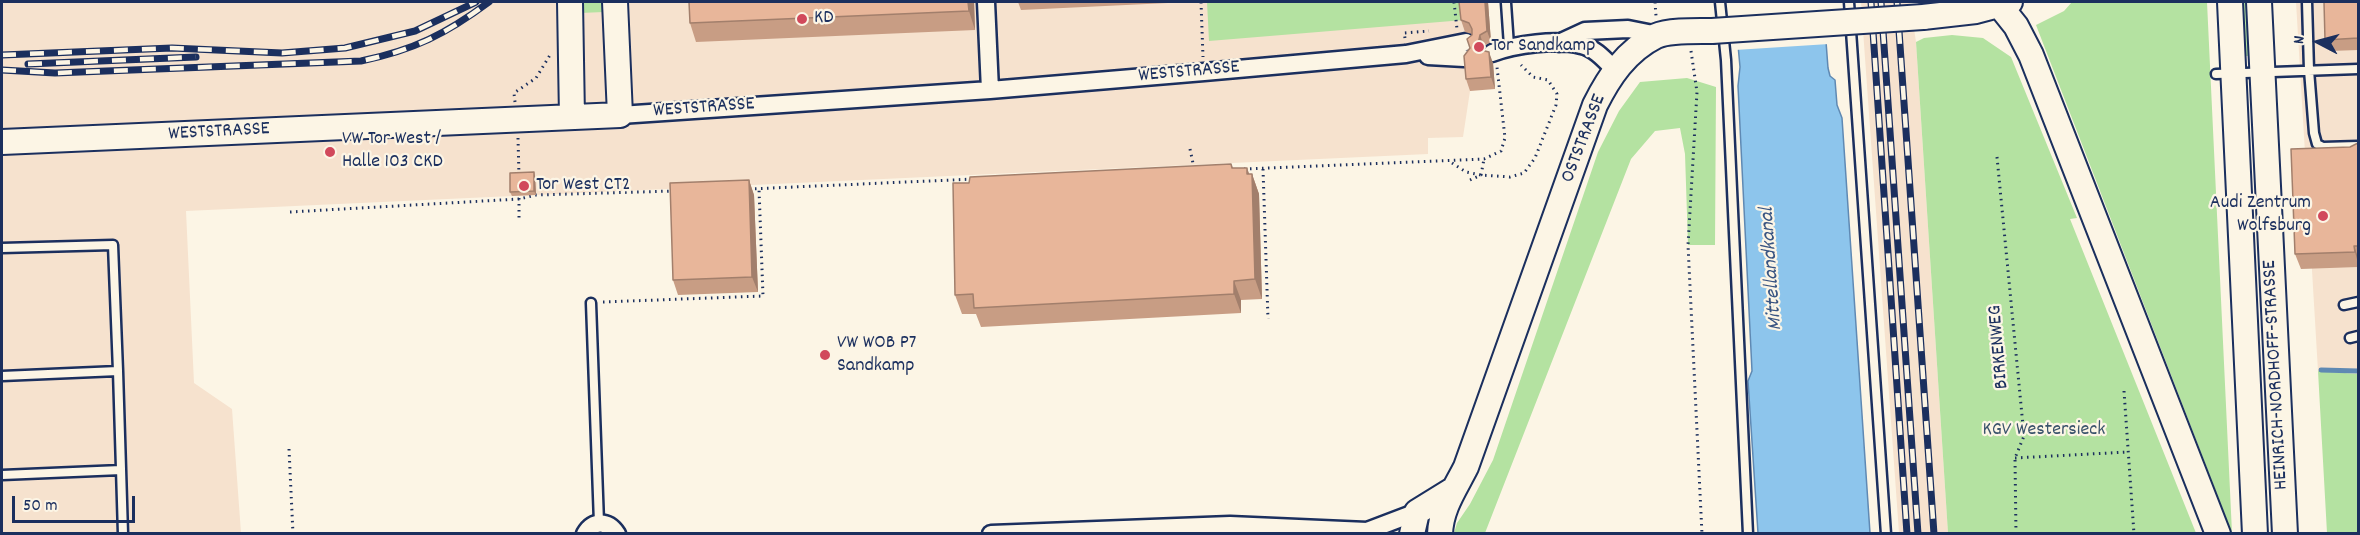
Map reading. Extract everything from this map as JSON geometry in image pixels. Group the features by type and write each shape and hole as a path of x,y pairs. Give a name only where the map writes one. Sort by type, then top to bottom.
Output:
{"street":[{"path":"570,2 572,117"},
{"path":"615,2 620,115"},
{"path":"986,2 990,90"},
{"name":"HEINRICH-NORDHOFF-STRASSE","path":"2230,2 2225,73 2255,534"},
{"name":"HEINRICH-NORDHOFF-STRASSE","path":"2259,2 2285,534"},
{"path":"2005,4 2031,55 2218,534"},
{"name":"OSTSTRASSE","path":"1451,491 1466,467 1595,105 1615,70 1635,51 1658,35 1923,17 1976,12 2005,4"},
{"path":"1558,43 1585,31 1628,29 1658,35"},
{"path":"1493,54 1509,46 1558,43 1582,45 1599,54 1615,70"},
{"name":"WESTSTRASSE","path":"2,142 620,115 990,90 1464,48"},
{"path":"991,534 1230,525 1367,531 1414,523 1451,491"},
{"path":"1440,534 1440,525 1451,491"},
{"path":"585,534 589,528 598,523 609,525 617,534"}],"lane":[{"path":"1720,2 1726,60 1748,534"},
{"path":"1849,2 1886,534"},
{"path":"2307,2 2309,70 2314,133 2317,144 2324,147 2358,146"},
{"path":"1506,3 1509,46"},
{"path":"2225,73 2358,69"},
{"path":"2,248 113,245 123,534"},
{"path":"2344,305 2358,302"},
{"path":"591,303 598,523"},
{"path":"2,376 118,371"},
{"path":"2,475 121,470"}],"path":[{"path":"1201,2 1204,72"},
{"path":"1454,2 1464,48"},
{"path":"1701,31 1688,245 1702,534"},
{"path":"519,177 514,93 536,78 552,48"},
{"path":"1240,170 1484,159 1501,151 1505,138 1493,54"},
{"path":"1450,162 1466,172 1510,177 1524,173 1535,158 1556,105 1557,94 1548,80 1533,77 1521,65"},
{"path":"1190,149 1194,171"},
{"name":"BIRKENWEG","path":"1997,157 2024,436 2015,458 2016,534"},
{"path":"1481,175 1484,159"},
{"path":"1263,169 1269,319"},
{"path":"1470,180 1481,175"},
{"path":"747,189 981,179"},
{"path":"519,188 519,222"},
{"path":"591,303 763,296 759,189"},
{"path":"290,212 519,199 536,195 677,191"},
{"path":"2124,391 2134,534"},
{"path":"289,449 293,534"},
{"path":"2015,458 2128,452"}],"shaded area":[{"path":"2,2 1463,2 1470,91 1463,137 1428,138 1428,154 186,211 194,383 232,409 241,533 2,533"},
{"path":"1861,2 1910,2 1916,42 1948,533 1899,533"},
{"path":"2296,2 2358,2 2358,374 2318,371"}],"green space":[{"path":"580,2 603,2 604,12 580,13"},
{"path":"1207,2 1463,2 1464,20 1209,41"},
{"path":"2072,2 2207,2 2232,533 2036,25 2064,11"},
{"path":"2239,2 2251,2 2250,56 2246,56 2241,47"},
{"name":"KGV Westersieck","path":"1952,35 1983,38 2011,57 2077,218 2070,219 2196,533 1948,533 1916,42 1924,38"},
{"path":"1687,78 1716,87 1715,245 1688,245 1685,154 1680,128 1655,131 1631,159 1485,533 1454,533 1457,523 1470,504 1493,460 1598,152 1619,111 1640,82"},
{"path":"2318,371 2358,374 2358,533 2327,533"}],"water":[{"name":"Mittellandkanal","path":"1823,2 1828,68 1830,76 1835,80 1837,105 1842,118 1870,533 1758,533 1748,381 1752,371 1737,34"}],"pier":[{"path":"1730,2 1826,2 1829,44 1735,50"}],"building":[{"path":"689,2 968,2 969,11 690,23"},
{"name":"Tor Sandkamp","path":"1459,2 1485,2 1487,31 1480,35 1478,44 1481,50 1489,52 1491,77 1466,79 1464,56 1470,48 1467,39 1472,35 1472,29 1469,23 1461,20"},
{"path":"2324,2 2358,2 2358,38 2325,40"},
{"path":"2358,143 2358,246 2354,246 2355,252 2295,254 2291,149 2350,147"},
{"path":"1231,164 1232,168 1247,168 1247,174 1252,174 1255,279 1234,281 1234,294 974,308 973,294 955,295 953,183 969,183 970,177"},
{"name":"Tor West CT2","path":"534,172 534,191 510,192 510,173"},
{"path":"749,180 752,277 673,280 670,183"}],"waterway":[{"path":"2321,370 2358,371"}],"railway":[{"path":"2,55 172,48 282,53 345,48 415,31 476,2"},
{"path":"2,70 55,73 361,61 397,52 429,39 444,32 489,2"},
{"path":"1871,2 1907,534"},
{"path":"1881,2 1918,534"},
{"path":"1897,2 1934,534"},
{"path":"28,64 196,57"}],"place":[{"name":"KD","path":"802,19"},
{"name":"Tor Sandkamp","path":"1479,47"},
{"name":"VW Tor West / Halle 103 CKD","path":"330,152"},
{"name":"Tor West CT2","path":"524,186"},
{"name":"Audi Zentrum Wolfsburg","path":"2323,216"},
{"name":"VW WOB P7 Sandkamp","path":"825,355"}]}
